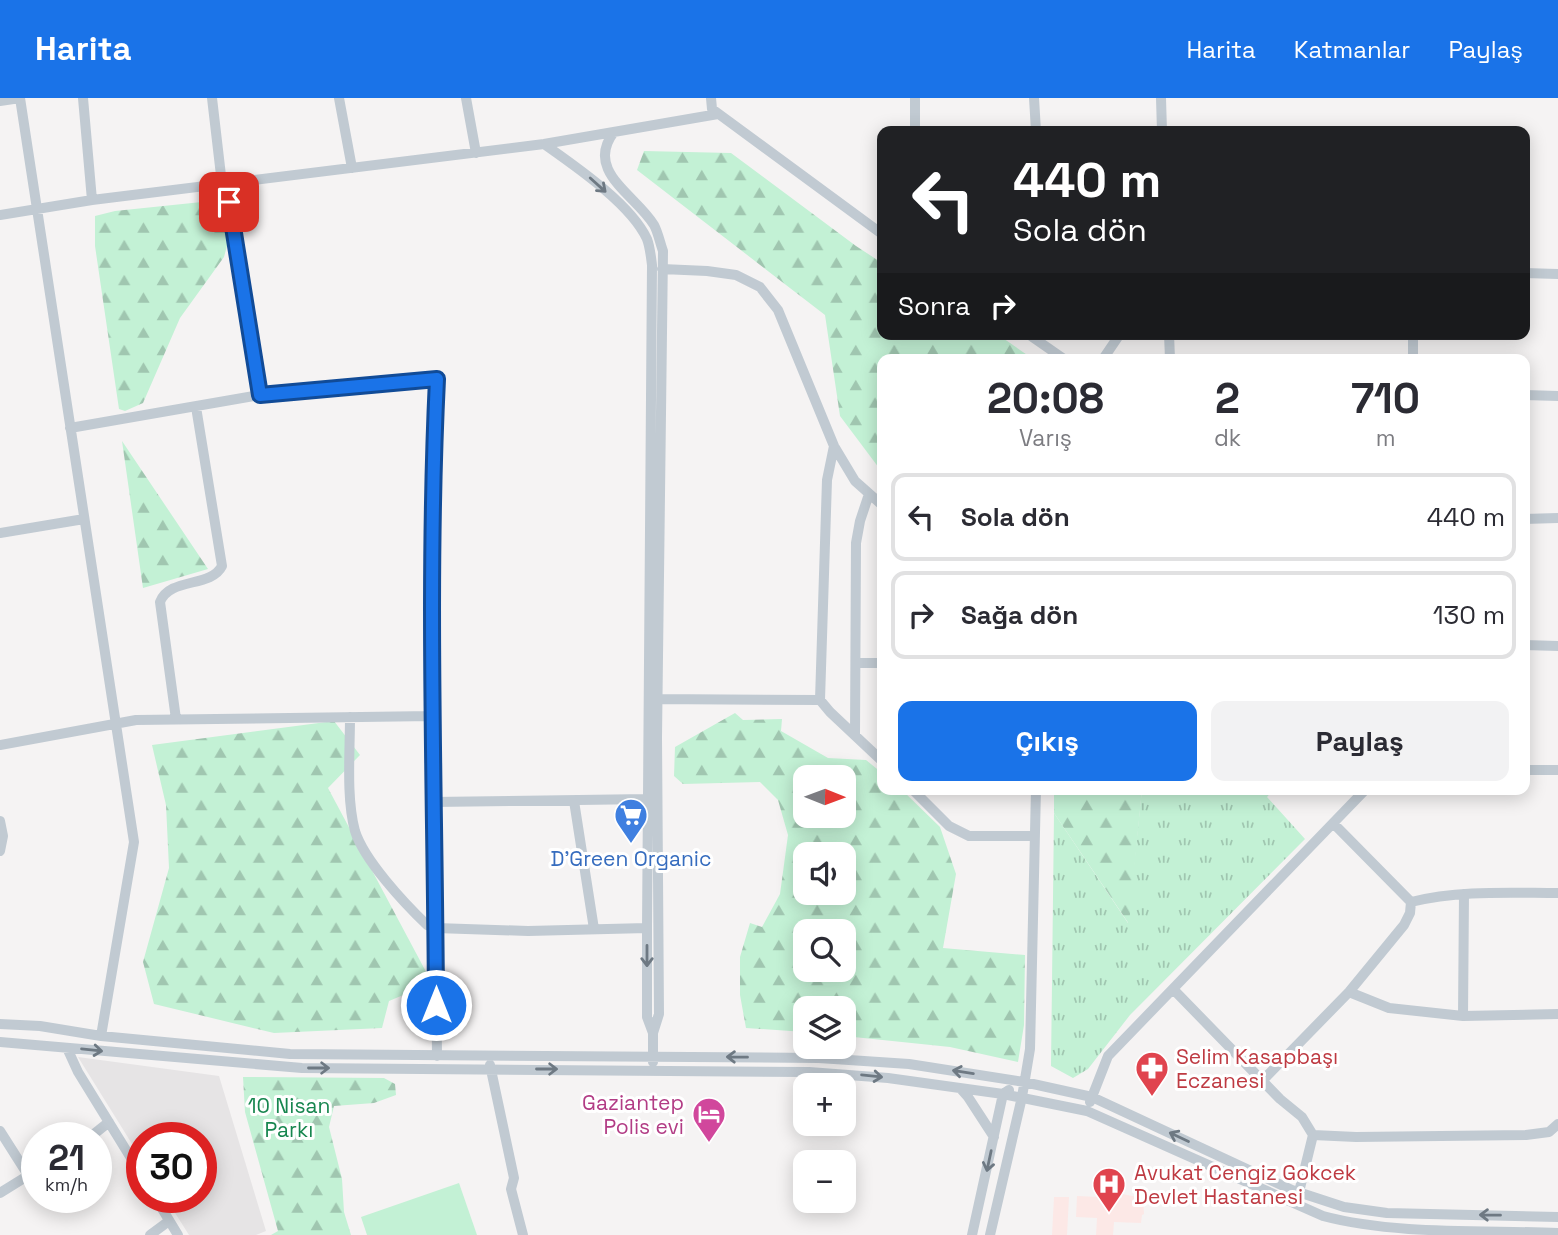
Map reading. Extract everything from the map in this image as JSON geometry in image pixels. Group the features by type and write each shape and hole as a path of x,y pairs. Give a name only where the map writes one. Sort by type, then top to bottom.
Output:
{"street":[{"path":"0,101 20,98 134,842 102,1036"},
{"path":"83,98 92,200"},
{"path":"212,98 222,184 229,202 260,395"},
{"path":"339,98 352,168"},
{"path":"466,98 476,153"},
{"path":"711,98 712,109 718,114 877,229"},
{"path":"915,98 915,126"},
{"path":"1034,98 1036,126"},
{"path":"1161,98 1162,126"},
{"path":"0,215 92,200 544,144 718,114"},
{"path":"614,132 606,142 604,154 611,177 654,225 663,251 653,699 648,799 647,1017 653,1033"},
{"path":"544,144 582,171 634,218 648,240 652,265 653,699 659,1014 653,1033 653,1070"},
{"path":"662,269 736,275 760,287 778,310 834,446 855,481 877,501"},
{"path":"1530,274 1558,274"},
{"path":"1037,340 1057,354"},
{"path":"69,428 260,395 437,379 433,468 432,716 437,1056"},
{"path":"1530,396 1558,396"},
{"path":"176,719 160,602 168,590 215,574 222,566 196,407"},
{"path":"820,700 827,480 834,446"},
{"path":"855,735 856,543 869,494"},
{"path":"1530,519 1558,518"},
{"path":"0,533 84,519"},
{"path":"1530,645 1558,646"},
{"path":"856,663 877,663"},
{"path":"653,699 820,700 877,756"},
{"path":"0,745 136,720 432,716"},
{"path":"350,717 351,810 359,842 370,860 424,923 436,928 647,928"},
{"path":"1530,770 1558,770"},
{"path":"918,795 950,826 969,836 1035,836"},
{"path":"990,1235 1022,1097 1030,1049 1036,795"},
{"path":"1087,1111 1108,1056 1360,795"},
{"path":"433,802 648,799"},
{"path":"574,801 594,929"},
{"path":"0,821 3,836 0,851"},
{"path":"1262,1081 1349,992 1404,925 1410,913 1411,902 1333,823"},
{"path":"1411,902 1464,894 1558,893"},
{"path":"1463,1016 1464,894"},
{"path":"1172,989 1262,1081 1302,1117 1312,1135 1299,1192"},
{"path":"1349,992 1389,1008 1463,1016 1558,1014"},
{"path":"0,1024 40,1026 102,1036 290,1054 653,1056 864,1060 909,1064 1024,1082 1092,1097 1299,1192 1344,1207 1387,1213 1558,1217"},
{"path":"0,1042 289,1068 850,1074 1003,1094 1087,1111 1339,1221 1404,1228 1558,1233"},
{"path":"67,1048 78,1072 109,1122"},
{"path":"490,1055 490,1069 514,1178 511,1189 523,1235"},
{"path":"972,1235 1003,1094 1024,1082"},
{"path":"960,1088 994,1137"},
{"path":"1312,1135 1526,1135 1549,1132 1558,1124"},
{"path":"112,1127 126,1150"},
{"path":"0,1131 21,1158"},
{"path":"0,1193 21,1179"},
{"path":"164,1213 178,1235"},
{"path":"150,1235 169,1221"}],"shaded area":[{"path":"78,1057 219,1076 266,1231 256,1235 189,1235 175,1213 217,1213 217,1122 126,1122 126,1134"},
{"name":"Avukat Cengiz Gokcek Devlet Hastanesi","path":"1122,1194 1143,1198 1144,1214 1141,1223 1114,1222 1113,1235 1096,1235 1097,1218 1076,1217 1077,1196 1122,1198"},
{"path":"1054,1197 1069,1197 1067,1235 1052,1235"}],"green space":[{"path":"644,151 731,153 877,260 877,340 1006,340 1026,354 877,354 877,465 840,416 825,315 637,170"},
{"path":"221,200 230,235 224,257 180,318 143,403 125,411 119,409 95,246 95,216 115,211"},
{"path":"122,441 208,569 143,588"},
{"path":"735,713 743,720 782,719 781,731 828,758 866,760 877,769 877,795 907,795 940,827 956,874 943,948 1025,955 1024,1025 1018,1062 950,1047 856,1037 856,996 793,996 793,1031 746,1028 740,995 740,957 750,923 762,927 780,894 788,835 778,800 760,782 683,784 674,776 675,747"},
{"path":"334,721 360,755 328,788 432,983 389,1001 382,1028 274,1033 154,1004 143,962 169,868 166,805 152,745"},
{"path":"1054,795 1141,795 1129,924 1054,813"},
{"path":"1141,795 1269,795 1267,797 1305,839 1130,1015 1088,1069 1073,1078 1051,1066 1054,813 1128,923"},
{"name":"10 Nisan Parkı","path":"243,1077 384,1078 395,1084 396,1095 374,1103 334,1106 329,1127 342,1179 344,1212 351,1235 271,1235 278,1231 245,1112"},
{"path":"459,1183 477,1235 367,1235 361,1217"}],"place":[{"name":"D'Green Organic","path":"631,845"},
{"name":"Selim Kasapbaşı Eczanesi","path":"1152,1098"},
{"name":"Gaziantep Polis evi","path":"709,1144"},
{"name":"Avukat Cengiz Gokcek Devlet Hastanesi","path":"1109,1214"}],"route":[{"path":"229,202 260,395 437,379 433,468 432,716 436,1005"}]}
